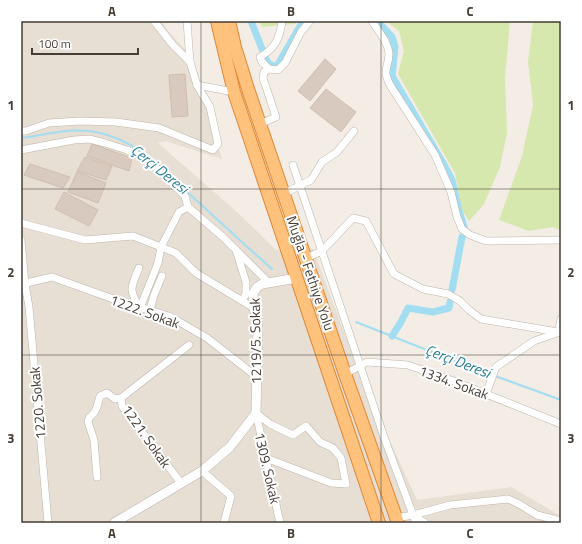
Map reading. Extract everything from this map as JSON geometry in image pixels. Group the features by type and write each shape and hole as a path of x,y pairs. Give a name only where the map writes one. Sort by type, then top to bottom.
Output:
{"highway":[{"name":"Muğla - Fethiye Yolu","path":"217,21 234,92 379,523"},
{"name":"Muğla - Fethiye Yolu","path":"230,21 235,47 283,194 397,520"}],"street":[{"path":"154,21 173,45 190,62"},
{"path":"21,131 26,131 49,123 80,120 116,122 159,128 213,150 218,144 210,106 197,84 190,62 188,21"},
{"path":"269,69 262,62 260,56 268,53 280,36 282,21"},
{"path":"260,124 276,118 263,78 264,72 269,69 278,70 285,64 301,32 310,21"},
{"path":"372,21 387,45 388,54 385,75 435,155 451,192 456,217 462,229 470,236 486,241 561,240"},
{"path":"197,84 234,92"},
{"path":"283,194 311,180 322,162 337,152 354,131"},
{"path":"21,150 74,140 89,139 127,150 148,160 185,196 188,207 223,237 268,282"},
{"path":"293,165 384,437 416,523"},
{"path":"140,308 158,264 161,247 179,212 188,207"},
{"path":"306,258 322,251 353,218 366,221 394,274 422,289 448,294 460,301 468,310 481,319 560,332"},
{"path":"21,223 86,240 133,236 176,253 196,273 254,308"},
{"name":"1220. Sokak","path":"21,240 23,284 29,307 48,523"},
{"path":"236,250 246,282 246,294 242,301"},
{"path":"139,268 131,288 133,296 140,308"},
{"path":"150,310 154,295 162,276"},
{"name":"1222. Sokak","path":"23,284 52,277 140,308 171,317 207,338 257,377"},
{"name":"1219/5. Sokak","path":"256,413 258,325 254,308 253,294 257,287 262,284 297,278"},
{"path":"560,332 561,319"},
{"path":"486,394 496,367 534,341 560,332"},
{"name":"1221. Sokak","path":"181,483 122,406 121,398 189,345"},
{"name":"1334. Sokak","path":"345,374 367,362 408,365 561,424"},
{"path":"97,477 94,440 88,422 89,418 94,413 100,396 106,392 115,399 121,398"},
{"path":"121,521 202,471 230,447 256,413 270,424 293,435 306,426 320,442 333,448 341,458 346,484 331,483 266,458"},
{"name":"1309. Sokak","path":"256,413 280,523"},
{"path":"202,471 231,496 224,523"},
{"path":"397,520 450,505 508,500 520,504 537,515 561,521"},
{"path":"414,515 425,523"}],"shaded area":[{"path":"21,21 161,21 168,31 192,57 222,159 166,141 158,143 237,212 276,250 313,249 363,383 417,500 511,487 561,516 561,523 21,523"}],"green space":[{"path":"259,21 297,21 295,24 262,27"},
{"path":"386,21 510,21 505,79 507,133 500,167 484,204 469,221 462,210 455,173 398,74 404,51 399,31"},
{"path":"533,21 561,21 561,231 553,227 529,231 499,220 522,156 533,105 528,62"}],"building":[{"path":"325,59 336,69 310,101 298,91"},
{"path":"185,74 188,116 172,117 169,75"},
{"path":"326,89 356,112 341,132 310,108"},
{"path":"92,144 132,158 129,171 87,156"},
{"path":"85,157 112,166 106,180 77,171"},
{"path":"30,164 70,177 63,188 24,175"},
{"path":"77,172 106,183 98,203 68,192"},
{"path":"64,192 98,210 89,226 55,209"}],"waterway":[{"path":"251,21 266,59 269,64 275,67 303,21"},
{"path":"377,21 392,37 395,47 392,76 452,180 464,226"},
{"name":"Çerçi Deresi","path":"21,138 78,130 96,132 112,136 126,142 162,168 272,269"},
{"path":"452,290 462,237"},
{"path":"392,336 408,308 433,312 449,308 450,302"},
{"name":"Çerçi Deresi","path":"356,322 465,365 561,400"}]}
